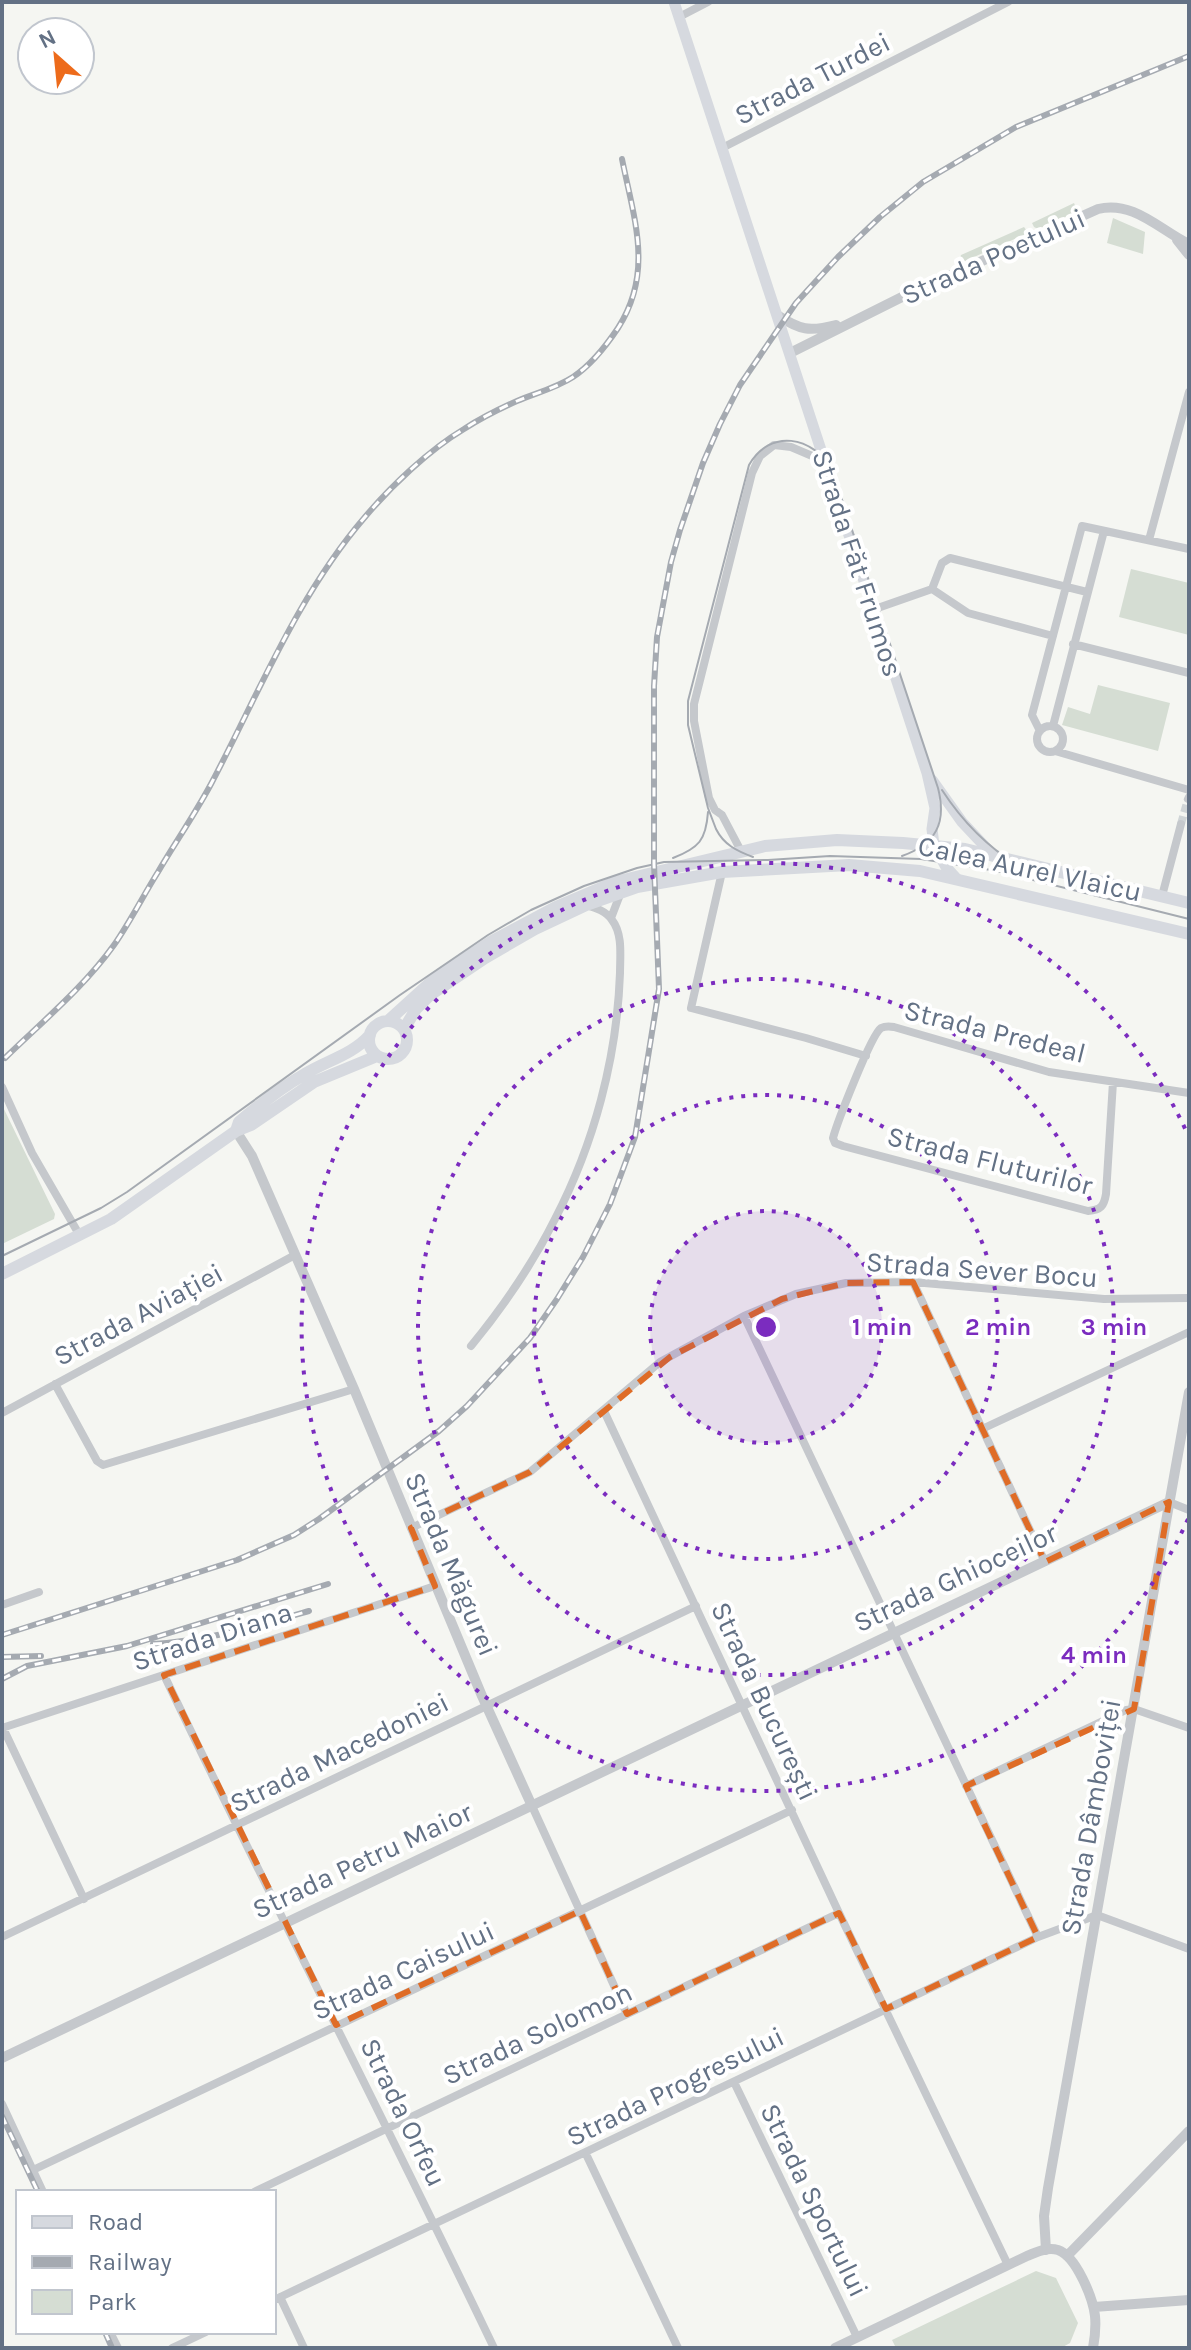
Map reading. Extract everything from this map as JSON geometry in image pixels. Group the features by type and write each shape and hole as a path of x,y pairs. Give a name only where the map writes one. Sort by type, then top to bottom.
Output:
{"main road":[{"path":"674,2 790,353"},
{"name":"Strada Făt Frumos","path":"790,353 927,773 935,808 932,829 934,845"},
{"name":"Strada Făt Frumos","path":"927,773 962,822 992,854"},
{"name":"Calea Aurel Vlaicu","path":"236,1131 239,1122 284,1088 350,1053 378,1024 388,1021 431,982 492,941 556,907 615,882 741,851 827,840 934,845 992,854 1189,903"},
{"path":"934,845 957,879"},
{"name":"Calea Aurel Vlaicu","path":"2,1274 111,1219 236,1131 251,1125 314,1082 377,1056 391,1059 400,1054 407,1042 404,1029 421,1003 442,986 507,945 586,905 621,892 722,872 849,865 920,871 1189,934"},
{"path":"388,1021 404,1029"},
{"path":"370,1035 370,1047 377,1056"}],"street":[{"path":"679,17 708,2"},
{"name":"Strada Turdei","path":"722,148 1008,2"},
{"name":"Strada Poetului","path":"790,353 853,320 1098,209 1122,207 1189,244"},
{"name":"Strada Poetului","path":"1176,238 1189,255"},
{"name":"Strada Poetului","path":"777,315 795,326 810,330 853,320"},
{"path":"1149,540 1189,392"},
{"path":"741,851 722,815 712,806 694,721 694,704 752,473 763,453 774,445 791,447 824,461"},
{"path":"1040,731 1032,715 1082,526 1189,549"},
{"path":"1053,726 1104,531"},
{"path":"872,610 932,589 942,563 950,558 1087,592"},
{"path":"932,589 968,613 1053,636"},
{"path":"1073,644 1189,673"},
{"path":"1055,751 1062,746 1063,738 1060,730 1047,726 1037,738 1040,748 1047,752 1055,751 1189,790"},
{"path":"1162,896 1181,824"},
{"path":"722,872 691,1008 866,1056"},
{"path":"611,918 621,892"},
{"path":"471,1346 511,1293 543,1242 570,1189 605,1082 617,1009 619,940 611,918 586,905"},
{"name":"Strada Fluturilor","path":"884,1027 879,1030 866,1056 843,1108 833,1141 1088,1211 1096,1211 1104,1204 1113,1082"},
{"name":"Strada Predeal","path":"884,1027 894,1027 1049,1072 1189,1093"},
{"path":"2,1087 32,1153 80,1236"},
{"name":"Strada Măgurei","path":"236,1131 252,1156 354,1389 486,1706 627,2014"},
{"name":"Strada Aviației","path":"2,1413 295,1255"},
{"path":"913,1282 1045,1562"},
{"name":"Strada Sever Bocu","path":"411,1528 530,1472 660,1362 744,1316 782,1299 819,1288 846,1283 913,1282 1104,1299 1189,1298"},
{"path":"744,1316 1038,1937"},
{"path":"982,1429 1189,1332"},
{"path":"55,1384 97,1461 103,1465 354,1389"},
{"name":"Strada Dâmboviței","path":"1046,2250 1044,2216 1048,2188 1189,1392"},
{"name":"Strada București","path":"604,1411 1008,2265"},
{"path":"1169,1502 1189,1510"},
{"name":"Strada Ghioceilor","path":"742,1705 1169,1502"},
{"name":"Strada Diana","path":"3,1728 435,1586"},
{"path":"2,1605 39,1592"},
{"name":"Strada Macedoniei","path":"2,1937 696,1606"},
{"name":"Strada Orfeu","path":"164,1675 494,2348"},
{"name":"Strada Petru Maior","path":"2,2058 742,1705"},
{"path":"966,1786 1106,1719 1134,1709 1189,1728"},
{"path":"3,1728 84,1899"},
{"name":"Strada Caisului","path":"33,2170 792,1810"},
{"name":"Strada Solomon","path":"258,2190 839,1913"},
{"path":"1097,1915 1189,1949"},
{"name":"Strada Progresului","path":"277,2299 1038,1937 1097,1915"},
{"name":"Strada Sportului","path":"734,2082 857,2337"},
{"path":"2,2104 42,2190"},
{"path":"1067,2256 1189,2131"},
{"path":"586,2154 678,2348"},
{"path":"835,2348 1008,2265 1046,2250 1056,2250 1067,2256 1075,2266 1094,2307 1093,2348"},
{"path":"277,2299 304,2348"},
{"path":"1094,2307 1189,2300"},
{"path":"172,2348 202,2334"}],"highlighted area":[{"path":"913,1282 1045,1562 1169,1502 1134,1709 966,1786 1038,1937 886,2009 839,1913 627,2014 580,1911 336,2025 164,1675 435,1586 411,1528 530,1472 670,1357 782,1299 846,1283"}],"green space":[{"path":"1074,203 1075,213 1038,229 1034,227 1032,223"},
{"path":"1113,218 1145,232 1143,254 1107,243"},
{"path":"1024,227 1026,234 965,261 960,258 961,255"},
{"path":"1131,569 1189,583 1189,635 1119,617"},
{"path":"1098,685 1170,703 1158,751 1062,725 1068,707 1090,714"},
{"path":"2,1105 55,1214 54,1219 2,1244"},
{"path":"1036,2271 1056,2278 1078,2323 1070,2343 1061,2348 896,2348 892,2340"}],"tunnel":[{"path":"1181,824 1188,799"}],"tram line":[{"path":"753,857 732,847 716,829 688,725 688,701 749,465 758,453 779,441 803,444 814,450 832,470 938,788 941,812 936,831 923,845 902,856"},
{"path":"942,790 981,837 1031,873"},
{"path":"673,858 700,842 708,812"},
{"path":"2,1256 127,1192 488,935 531,910 584,886 637,868 664,862 830,856 921,859 997,871 1189,919"}],"railway":[{"path":"2,1635 237,1560 294,1535 439,1431 467,1406 530,1338 583,1257 610,1204 635,1137 659,989 654,864 657,637 680,530 703,463 740,385 796,303 838,257 923,182 1016,127 1189,56"},
{"path":"5,1058 76,990 120,936 205,795 299,612 341,547 365,517 437,447 490,414 573,377 592,361 618,328 636,286 638,266 636,224 622,159"},
{"path":"2,1679 27,1666 127,1646 328,1584"},
{"path":"153,1644 212,1636 309,1611"},
{"path":"2,1657 41,1656"},
{"path":"2,2116 37,2190"},
{"path":"106,2334 112,2348"}]}
